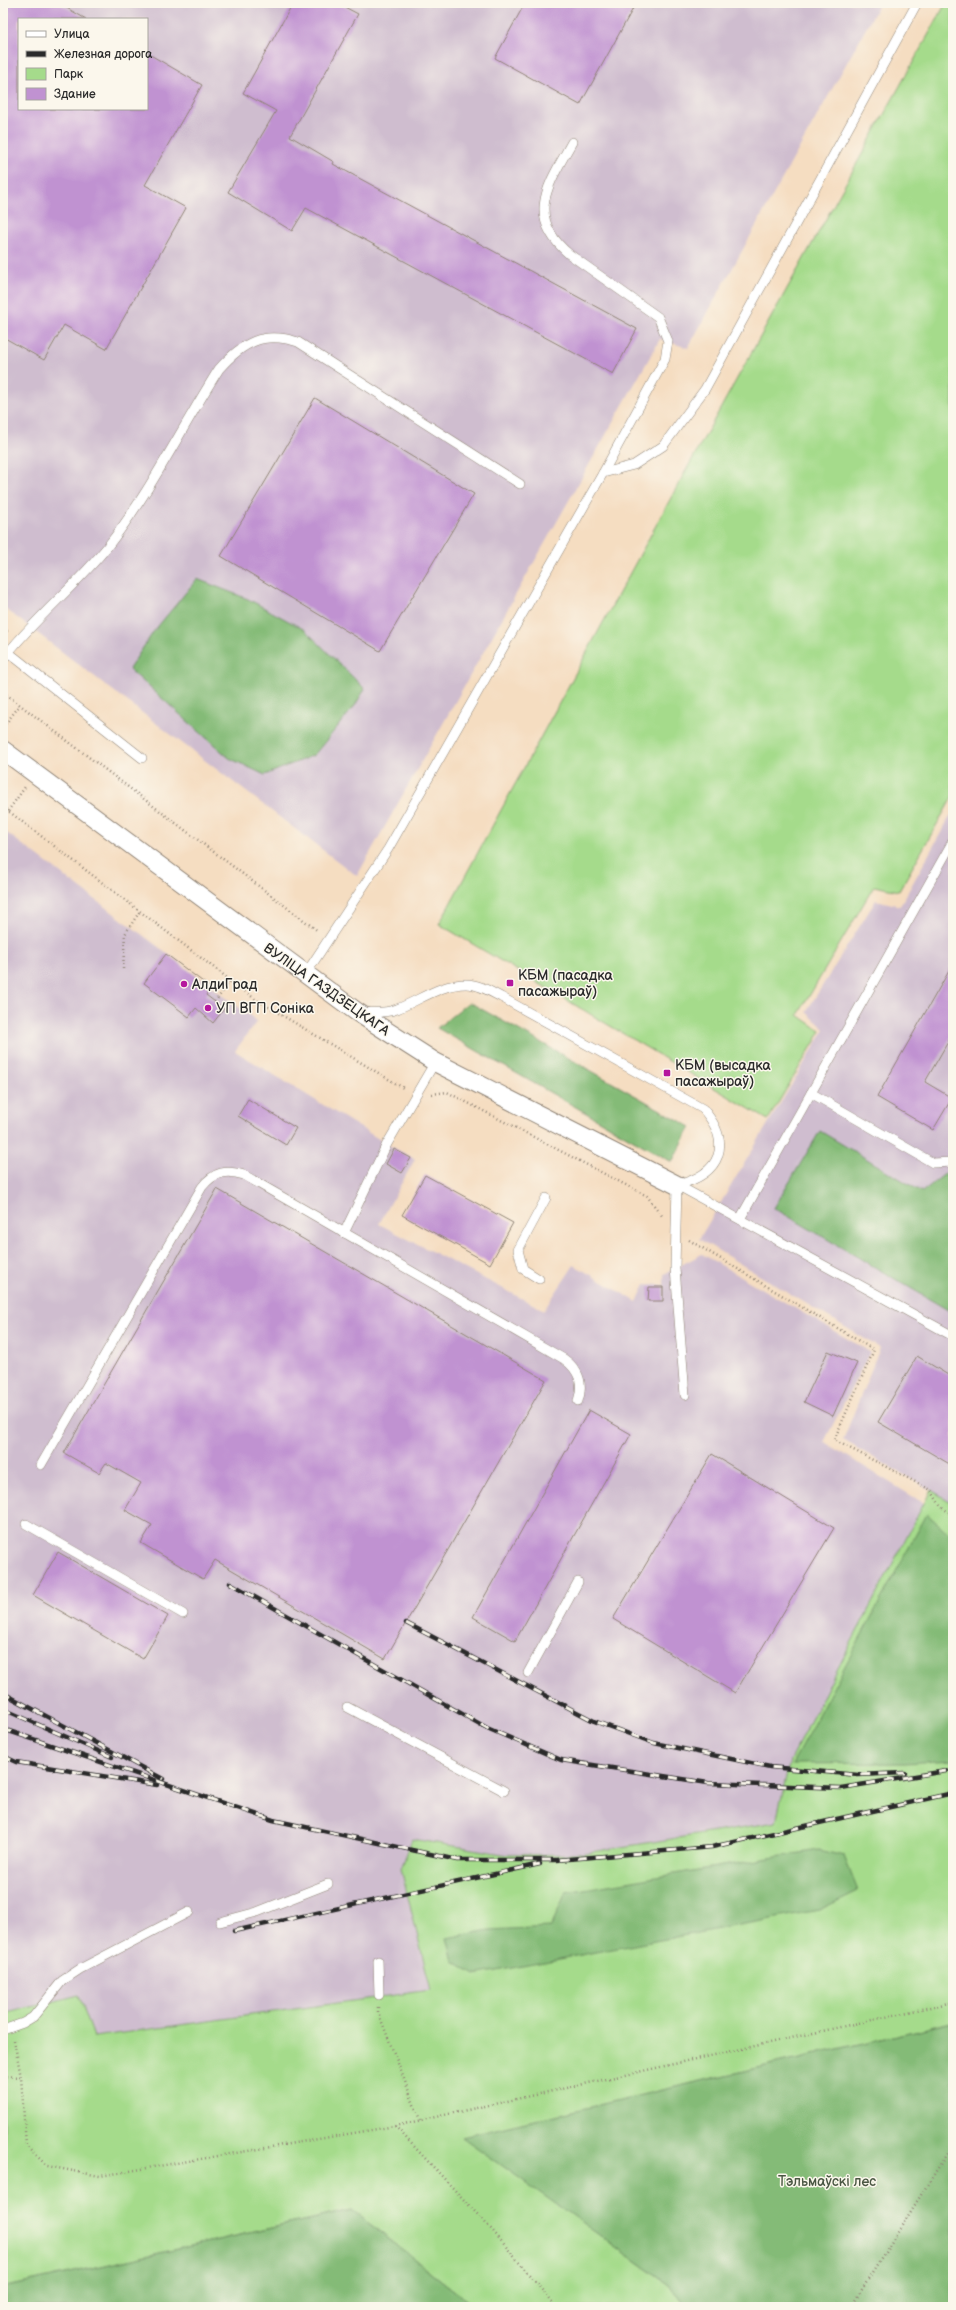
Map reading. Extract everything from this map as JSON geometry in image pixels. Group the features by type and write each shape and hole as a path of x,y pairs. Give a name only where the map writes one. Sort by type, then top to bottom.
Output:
{"street":[{"name":"ВУЛІЦА ГАЗДЗЕЦКАГА","path":"3,750 357,1012 435,1062 677,1184"}],"lane":[{"path":"603,473 634,465 664,446 705,389 917,3"},
{"path":"305,975 388,848 603,473 665,359 668,341 658,317 569,254 557,244 549,231 544,219 546,190 572,142"},
{"path":"142,758 6,655 46,609 84,574 108,546 130,515 219,369 228,358 254,340 268,337 283,337 298,342 520,484"},
{"path":"740,1219 953,841"},
{"path":"357,1012 378,1013 395,1009 449,986 468,984 484,988 501,997 702,1109 712,1120 719,1136 719,1152 714,1164 704,1174 677,1184"},
{"path":"344,1233 387,1144 435,1062"},
{"path":"811,1093 933,1163 953,1162"},
{"path":"41,1465 202,1187 215,1175 229,1171 244,1175 564,1359 576,1369 580,1377 581,1393 578,1401"},
{"path":"677,1184 953,1336"},
{"path":"677,1184 674,1268 685,1396"},
{"path":"539,1279 524,1269 518,1250 546,1198"},
{"path":"26,1524 183,1614"},
{"path":"528,1673 578,1582"},
{"path":"348,1707 504,1791"},
{"path":"220,1922 257,1912 328,1884"},
{"path":"7,2029 34,2017 42,2009 56,1989 71,1975 189,1912"},
{"path":"378,1961 379,1995"}],"path":[{"path":"3,692 329,939"},
{"path":"3,728 20,705"},
{"path":"8,811 35,774"},
{"path":"3,807 256,999 415,1096 447,1092 647,1196 675,1232 874,1350 834,1440 931,1490 941,1507 953,1516"},
{"path":"123,969 125,934 140,911"},
{"path":"215,1002 231,980"},
{"path":"379,1995 378,2012 420,2120"},
{"path":"7,2029 21,2076 26,2145 47,2166 100,2176 395,2126 953,2002"},
{"path":"3,2076 21,2076"},
{"path":"395,2126 493,2231 556,2307"},
{"path":"851,2307 953,2144"}],"shaded area":[{"path":"3,3 880,3 688,348 660,339 357,876 3,607"},
{"path":"953,811 953,1503 843,1440 880,1348 699,1239 825,1029 806,1012 876,900 900,906"},
{"path":"3,830 257,1021 235,1051 387,1144 415,1159 379,1224 544,1310 574,1265 637,1302 645,1284 664,1285 664,1274 702,1254 870,1352 824,1442 925,1504 790,1760 776,1822 579,1854 508,1855 412,1839 401,1869 431,1990 93,2037 79,1995 3,2014"}],"green space":[{"path":"946,3 953,3 953,796 899,891 874,886 798,1015 821,1031 768,1120 439,924 679,483"},
{"path":"197,579 248,599 305,630 365,689 354,707 314,755 265,775 229,758 129,669 154,631"},
{"path":"469,1002 691,1127 672,1162 437,1028"},
{"path":"820,1131 922,1192 951,1169 953,1170 953,1313 774,1208"},
{"path":"931,1490 953,1503 953,2022 463,2137 669,2285 687,2307 475,2307 352,2210 3,2288 3,2014 79,1995 94,2037 431,1990 401,1869 412,1839 508,1855 579,1854 776,1822 790,1760"},
{"path":"927,1514 953,1537 953,1760 905,1763 792,1764"},
{"path":"818,1850 844,1856 858,1891 819,1910 475,1975 453,1961 447,1938 489,1930 551,1927 566,1892"},
{"name":"Тэльмаўскі лес","path":"953,2022 953,2307 687,2307 669,2285 462,2137"},
{"path":"352,2210 475,2307 3,2307 3,2288"}],"building":[{"path":"8,3 58,3 84,18 18,18 18,110 148,110 148,54 202,85 145,185 186,208 106,349 64,325 44,360 3,337 3,13"},
{"path":"293,3 337,3 358,14 290,136 334,162 333,164 637,329 613,374 306,208 292,231 228,192 276,111 243,93"},
{"path":"525,3 636,3 580,105 495,58"},
{"path":"315,398 474,494 380,651 221,556"},
{"path":"166,954 211,988 206,995 224,1009 213,1023 196,1008 189,1017 144,983"},
{"path":"953,964 953,1033 925,1082 952,1098 933,1130 877,1097"},
{"path":"248,1099 296,1128 286,1145 238,1116"},
{"path":"394,1149 411,1158 402,1173 386,1164"},
{"path":"425,1175 513,1223 490,1264 402,1215"},
{"path":"217,1189 546,1380 385,1659 215,1560 203,1579 141,1543 152,1525 125,1510 141,1483 106,1463 99,1473 64,1453"},
{"path":"649,1287 663,1287 663,1301 648,1301"},
{"path":"828,1351 857,1363 833,1416 804,1402"},
{"path":"917,1356 953,1378 953,1466 878,1422"},
{"path":"589,1410 631,1434 515,1641 473,1617"},
{"path":"712,1454 834,1528 735,1693 613,1619"},
{"path":"58,1552 168,1616 143,1659 33,1595"}],"railway":[{"path":"230,1583 487,1728 561,1760 708,1783 841,1788 946,1771"},
{"path":"406,1623 594,1721 654,1743 770,1767 858,1775 905,1773"},
{"path":"3,1693 163,1779"},
{"path":"3,1709 112,1757"},
{"path":"3,1729 273,1820 458,1860 557,1860 712,1847 953,1793"},
{"path":"3,1756 16,1762 157,1785"},
{"path":"234,1931 540,1864"}],"place":[{"name":"КБМ (пасадка пасажыраў)","path":"510,983"},
{"name":"АлдиГрад","path":"184,984"},
{"name":"УП ВГП Соніка","path":"208,1008"},
{"name":"КБМ (высадка пасажыраў)","path":"667,1073"}]}
